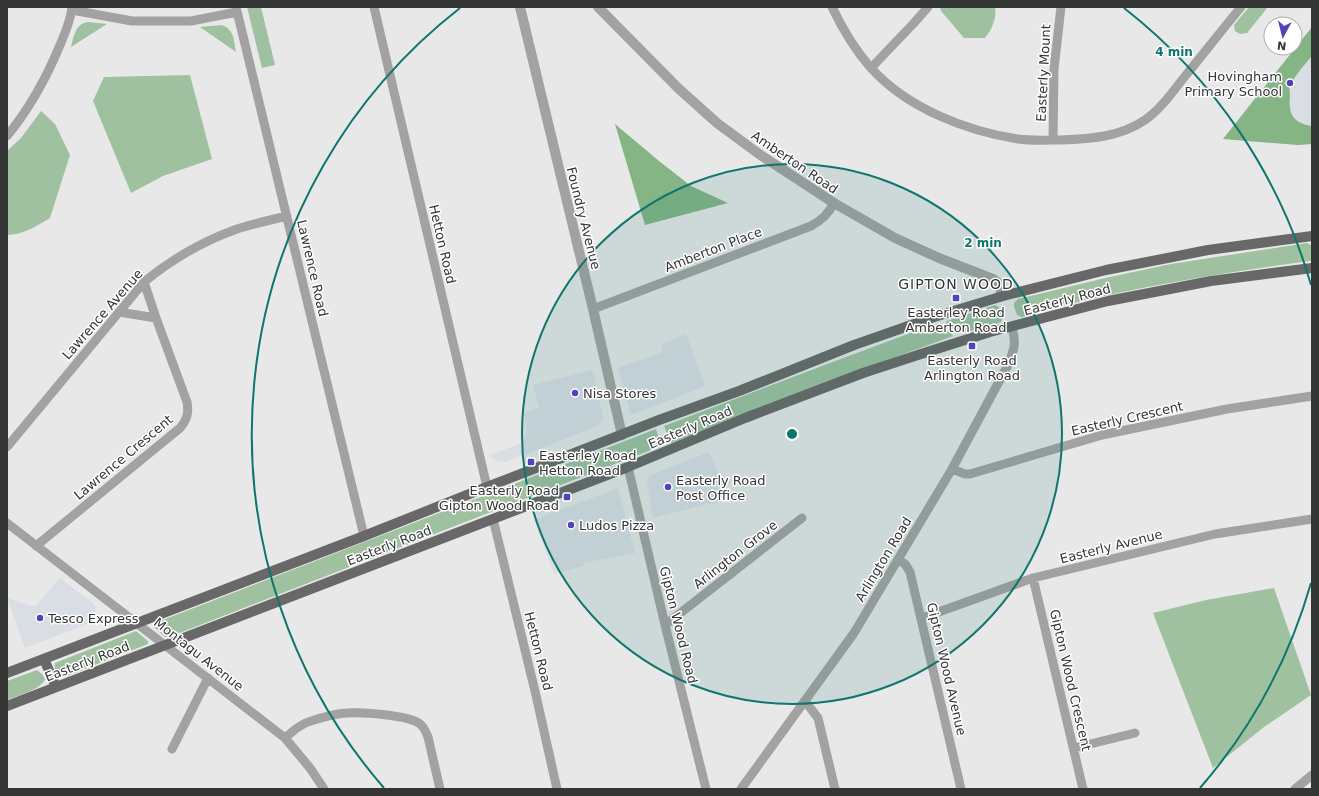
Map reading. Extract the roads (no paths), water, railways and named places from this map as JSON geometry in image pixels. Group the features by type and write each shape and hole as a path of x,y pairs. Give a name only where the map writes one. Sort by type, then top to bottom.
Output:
{"main road":[{"name":"Easterly Road","path":"7,673 364,536 487,486 739,391 854,345 934,317 1003,296 1099,272 1208,250 1312,236"},
{"name":"Easterly Road","path":"7,706 628,467 745,418 921,354 990,332 1108,301 1211,281 1312,268"},
{"path":"44,659 56,687"}],"street":[{"name":"Hetton Road","path":"374,7 487,486"},
{"name":"Foundry Avenue","path":"520,7 622,435"},
{"name":"Amberton Road","path":"598,7 678,88 717,123 758,154 834,203 895,238 939,258 993,279 997,282 1003,296"},
{"path":"832,7 848,37 871,68 891,86 918,105 948,120 986,133 1020,139 1053,140 1082,140 1107,136 1126,130 1145,120 1163,104 1241,7"},
{"path":"871,68 928,7"},
{"name":"Easterly Mount","path":"1053,140 1054,70 1061,7"},
{"path":"7,136 20,121 32,103 66,32 72,8 132,21 191,21 237,9"},
{"name":"Lawrence Road","path":"237,9 364,536"},
{"name":"Amberton Place","path":"593,309 812,226 828,214 834,203"},
{"name":"Lawrence Avenue","path":"7,447 144,282 180,255 207,241 237,229 287,216"},
{"name":"Lawrence Crescent","path":"36,546 180,428 188,416 187,402 144,282"},
{"path":"119,312 156,318"},
{"name":"Arlington Road","path":"741,789 854,633 952,469 1009,363 1014,349 1015,340 1012,327"},
{"name":"Easterly Crescent","path":"952,469 964,474 970,474 1102,435 1227,409 1312,396"},
{"name":"Gipton Wood Road","path":"628,467 665,625 706,789"},
{"name":"Arlington Grove","path":"665,625 802,518"},
{"name":"Hetton Road","path":"493,519 557,789"},
{"name":"Easterly Avenue","path":"922,618 1033,578 1215,534 1312,519"},
{"name":"Montagu Avenue","path":"7,523 137,622 164,645 285,738 310,768 324,789"},
{"name":"Gipton Wood Avenue","path":"898,560 904,564 910,572 961,789"},
{"name":"Gipton Wood Crescent","path":"1033,578 1083,789"},
{"path":"172,749 208,678"},
{"path":"804,702 818,718 835,789"},
{"path":"285,738 300,726 314,720 346,713 391,716 414,720 421,724 426,730 440,789"},
{"path":"1074,748 1135,733"},
{"path":"1295,789 1305,786 1312,774"}],"place":[{"name":"Hovingham Primary School","path":"1290,83"},
{"name":"Easterley Road Amberton Road","path":"956,298"},
{"name":"Easterly Road Arlington Road","path":"972,346"},
{"name":"Nisa Stores","path":"575,393"},
{"name":"Easterley Road Hetton Road","path":"531,462"},
{"name":"Easterly Road Post Office","path":"668,487"},
{"name":"Easterly Road Gipton Wood Road","path":"567,497"},
{"name":"Ludos Pizza","path":"571,525"},
{"name":"Tesco Express","path":"40,618"}],"district":[{"name":"GIPTON WOOD","path":"956,284"}]}
